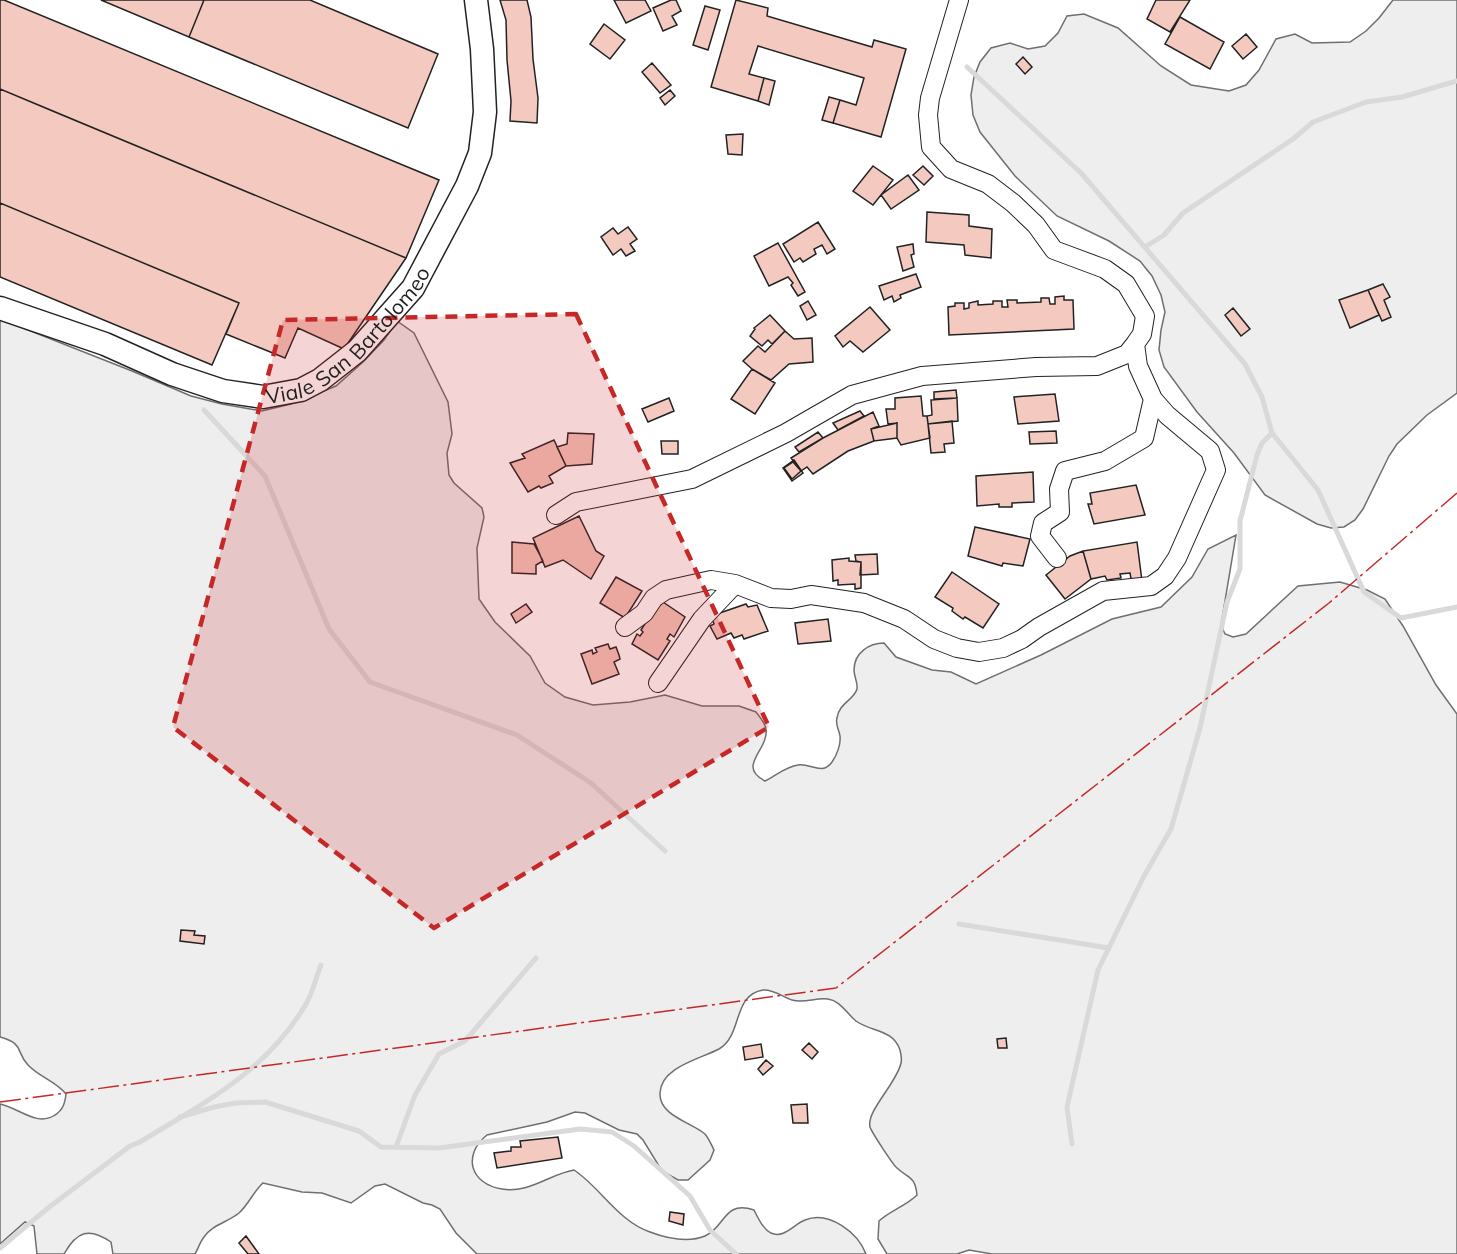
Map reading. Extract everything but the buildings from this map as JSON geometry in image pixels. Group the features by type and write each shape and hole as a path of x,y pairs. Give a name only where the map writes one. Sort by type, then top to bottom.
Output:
{"main road":[{"name":"Viale San Bartolomeo","path":"0,308 105,344 172,374 223,392 263,397 300,390 320,380 357,351 413,288 467,186 480,153 485,112 482,50 476,0"}],"street":[{"path":"556,514 576,502 692,479 786,434 852,395 921,376 1036,367 1097,366 1127,354 1135,344 1142,334 1145,316 1126,284 1105,268 1054,250 1036,225 1013,203 988,184 951,169 931,147 928,115 930,98 959,0"},
{"path":"625,627 645,613 654,598 666,590 711,580 735,584 771,598 791,599 811,595 864,603 904,619 934,639 957,648 979,652 1003,648 1022,639 1103,591 1151,586 1165,576 1177,558 1216,470 1210,451 1167,415 1153,399 1138,366 1135,344"},
{"path":"1057,558 1040,536 1043,523 1060,512 1059,489 1065,471 1106,461 1144,438 1153,399"},
{"path":"658,683 702,619 735,584"}],"highlighted area":[{"path":"576,314 769,727 434,928 173,727 283,320"}],"shaded area":[{"path":"1393,0 1457,0 1457,393 1427,415 1397,444 1355,520 1344,527 1331,528 1317,524 1265,495 1234,453 1197,412 1164,367 1159,350 1165,312 1161,295 1152,276 1140,261 1109,241 1057,216 1015,176 980,132 973,115 971,95 974,77 980,62 991,48 1010,43 1028,49 1045,46 1058,33 1067,16 1084,14 1118,28 1161,66 1191,85 1229,91 1246,85 1259,70 1276,39 1295,34 1312,43 1350,42 1366,31"},
{"path":"0,319 191,396 262,411 291,404 336,386 384,340 397,321 414,333 448,402 452,434 447,453 449,475 454,483 482,508 484,517 477,548 479,599 495,622 530,656 545,683 565,697 593,705 630,702 665,695 702,706 739,706 756,712 766,729 766,737 753,763 753,770 765,781 794,766 803,765 820,769 832,762 840,742 836,723 838,713 857,689 855,664 863,650 868,647 884,643 896,657 932,670 951,672 976,684 1041,655 1112,619 1161,607 1192,577 1208,549 1236,535 1221,625 1225,634 1233,637 1246,634 1298,586 1340,582 1367,590 1385,599 1436,685 1457,714 1457,1254 992,1254 969,1250 957,1254 887,1254 878,1239 879,1221 917,1195 911,1178 895,1166 870,1127 870,1120 877,1105 898,1071 901,1056 897,1043 887,1034 856,1021 833,1000 796,1001 767,990 753,993 746,999 727,1043 674,1070 662,1084 661,1101 665,1107 677,1118 705,1134 714,1150 710,1160 688,1180 678,1180 662,1171 637,1134 619,1130 585,1113 575,1112 547,1122 487,1135 474,1151 473,1168 483,1181 491,1186 512,1190 521,1189 574,1170 628,1220 650,1232 670,1238 691,1239 705,1236 717,1227 730,1211 744,1208 754,1210 766,1229 776,1234 785,1233 805,1220 824,1218 833,1221 850,1231 866,1254 477,1254 456,1233 440,1209 385,1184 375,1186 351,1203 322,1193 302,1192 263,1183 239,1213 207,1233 195,1254 113,1254 111,1242 90,1233 74,1240 64,1254 37,1254 34,1226 25,1222 0,1244 0,1104 28,1116 48,1118 62,1109 66,1094 28,1065 13,1042 0,1037"}],"waterway":[{"path":"967,67 1081,173 1245,364 1262,397 1272,433 1318,490 1364,592 1401,618 1457,607"},
{"path":"1145,247 1164,235 1183,213 1293,139 1313,122 1366,102 1402,97 1457,81"},
{"path":"204,410 265,476 329,629 370,682 517,735 591,783 665,851"},
{"path":"1072,1144 1067,1107 1098,970 1144,876 1171,829 1200,728 1227,602 1240,569 1240,521 1257,455 1262,443 1272,433"},
{"path":"959,924 1109,948"},
{"path":"396,1147 415,1095 439,1054 465,1041 536,958"},
{"path":"0,1248 48,1208 130,1146 211,1099 253,1067 290,1028 311,995 321,965"},
{"path":"180,1117 236,1103 265,1102 359,1131 381,1147 439,1148 580,1129 612,1132 634,1146 690,1196 710,1230 736,1254"}],"power":[{"path":"0,1102 836,988 1329,603 1457,493"}]}
